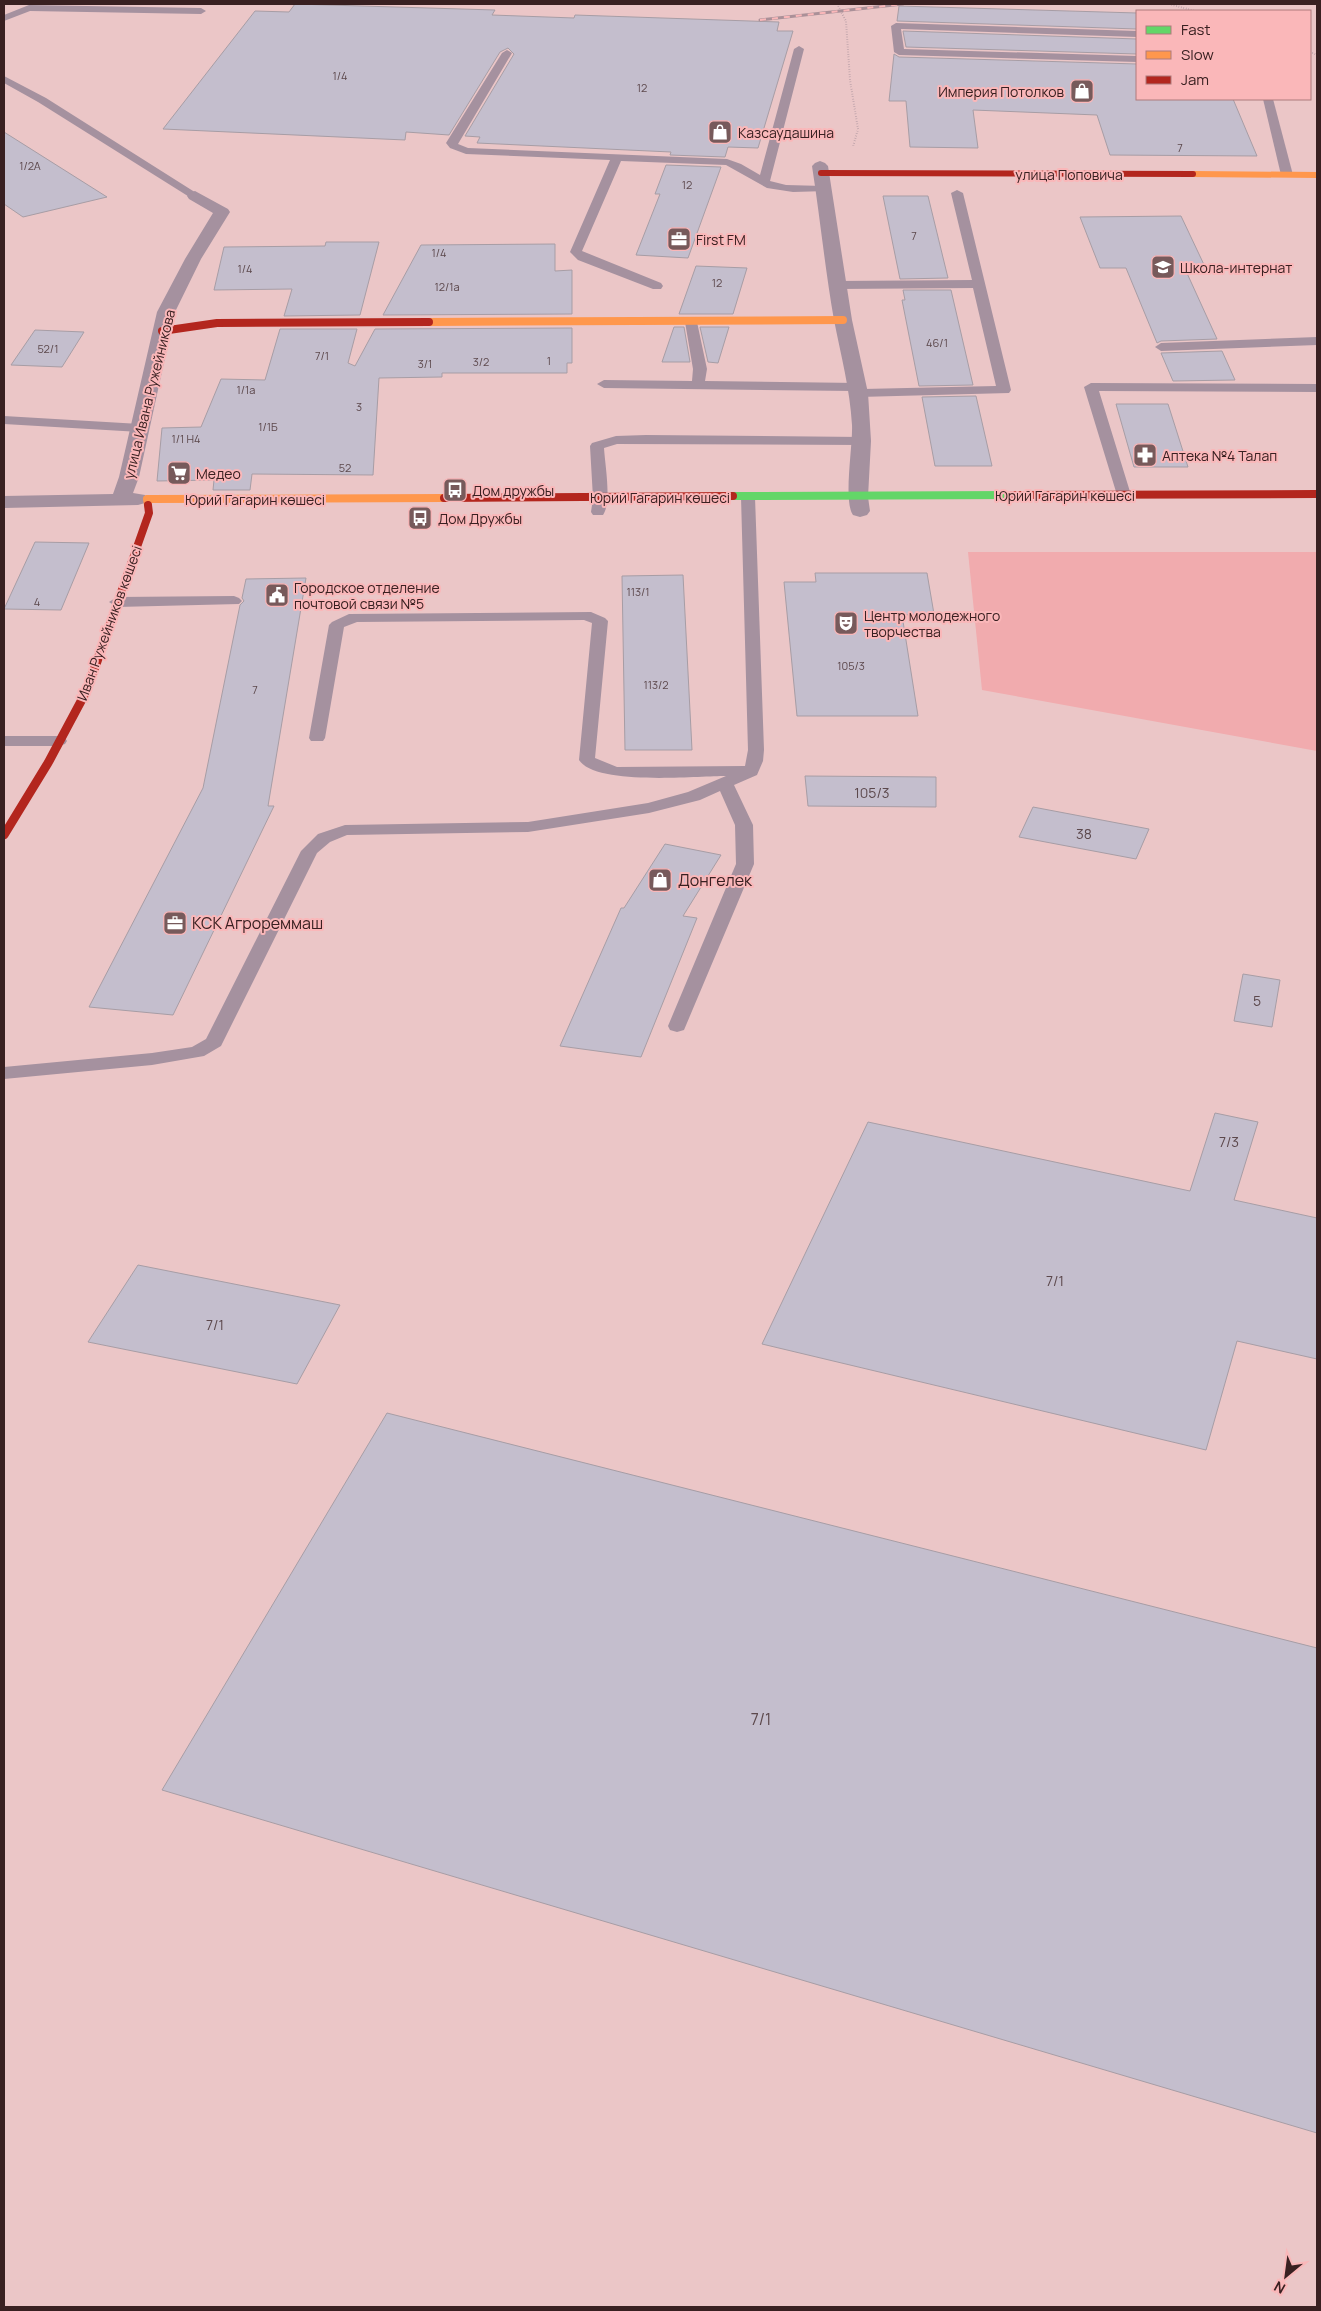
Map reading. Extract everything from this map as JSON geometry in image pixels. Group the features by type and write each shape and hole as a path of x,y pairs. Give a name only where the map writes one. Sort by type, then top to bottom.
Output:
{"main road":[{"name":"улица Поповича","path":"821,176 1317,175"},
{"path":"162,331 217,323 270,322 843,320"},
{"name":"Юрий Гагарин көшесі","path":"152,508 860,507 1124,495 1317,494"},
{"name":"Иван Ружейников көшесі","path":"4,835 87,690 152,508"}],"street":[{"path":"821,176 843,320 859,390 862,440 860,507"},
{"name":"улица Ивана Ружейникова","path":"121,500 129,477 166,312 193,259 222,212 195,196"},
{"name":"Юрий Гагарин көшесі","path":"4,502 121,500 152,508"}],"lane":[{"path":"4,18 30,8 201,11"},
{"path":"1136,34 896,26 899,52 1136,59"},
{"path":"764,182 799,49"},
{"path":"508,53 452,143 454,146 466,151 727,162 739,165 764,182 783,187 821,176"},
{"path":"4,79 42,100 195,196"},
{"path":"1268,100 1287,175"},
{"path":"617,157 576,252 582,258 657,286"},
{"path":"604,384 698,384 859,390 1004,390 957,193"},
{"path":"838,285 978,284"},
{"path":"691,322 700,369 698,384"},
{"path":"1161,347 1317,342"},
{"path":"1124,495 1091,387 1317,388"},
{"path":"4,420 140,428"},
{"path":"599,508 597,446 616,440 646,438 862,440"},
{"path":"4,1073 152,1059 197,1052 214,1042 310,851 324,838 345,830 528,827 649,808 694,796 751,771 756,761 756,750 748,508"},
{"path":"117,602 234,601"},
{"path":"316,738 337,625 344,620 354,617 586,615 600,621 587,760 599,767 616,772 751,771"},
{"path":"4,741 59,741"},
{"path":"677,1026 745,864 744,825 725,784"}],"path":[{"path":"821,176 850,155 858,129 850,80 846,21 837,4"},
{"path":"1169,4 1191,10"}],"shaded area":[{"path":"968,552 1317,552 1317,751 982,690"}],"building":[{"path":"295,4 495,10 492,15 574,18 575,15 779,22 777,31 793,31 758,148 728,147 725,157 670,155 671,152 477,143 480,137 465,136 514,54 508,48 500,52 449,135 406,132 405,140 163,129 255,11 289,12"},
{"path":"899,6 1136,13 1136,29 897,21"},
{"path":"903,31 1136,39 1136,54 906,47"},
{"path":"894,54 899,57 1136,64 1136,100 1233,100 1257,156 1110,155 1097,115 973,110 978,148 910,147 906,101 889,101"},
{"path":"4,132 107,197 23,217 4,204"},
{"path":"666,165 721,167 688,258 636,255 660,194 655,194"},
{"path":"883,196 928,196 948,278 900,279"},
{"path":"1181,216 1207,271 1186,271 1217,339 1161,341 1157,343 1126,268 1100,268 1080,217"},
{"path":"326,242 379,242 360,315 284,316 292,289 214,290 224,247 325,246"},
{"path":"555,244 555,271 572,270 572,314 383,315 421,245"},
{"path":"696,266 747,268 733,314 679,314"},
{"path":"903,290 951,290 973,385 919,386 902,300 905,300"},
{"path":"674,327 684,327 690,362 662,362"},
{"path":"700,327 729,327 718,363 708,362"},
{"path":"572,328 572,363 567,363 567,373 442,373 442,377 379,378 373,475 252,474 250,490 213,490 214,480 157,481 162,428 201,427 221,379 265,380 280,329 357,329 348,363 355,366 375,329"},
{"path":"35,330 84,332 62,367 11,365"},
{"path":"1222,351 1235,380 1173,381 1161,353"},
{"path":"976,396 992,466 935,466 922,397"},
{"path":"1116,404 1168,404 1188,467 1134,467"},
{"path":"35,542 89,543 61,610 4,609"},
{"path":"815,573 927,573 934,614 902,615 918,716 797,716 784,582 816,582"},
{"path":"683,575 692,750 625,750 622,576"},
{"path":"306,578 268,806 274,806 173,1015 89,1007 203,788 240,605 244,601 242,598 246,579"},
{"path":"805,776 936,777 936,807 808,806"},
{"path":"1033,807 1149,829 1136,859 1019,837"},
{"path":"665,844 721,855 683,916 697,918 641,1057 560,1046 621,908 624,908"},
{"path":"1243,974 1280,980 1272,1027 1234,1021"},
{"path":"1215,1113 1258,1122 1234,1200 1317,1218 1317,1359 1237,1341 1206,1450 762,1344 868,1122 1190,1191"},
{"path":"138,1265 340,1305 297,1384 88,1342"},
{"path":"387,1413 1317,1648 1317,2133 162,1790"}],"railway":[{"path":"760,20 903,4"}],"traffic: fast":[{"path":"733,496 1011,495"}],"traffic: slow":[{"path":"1193,174 1317,175"},
{"path":"429,322 843,320"},
{"path":"148,505 147,499 444,498"}],"traffic: jam":[{"path":"821,173 1193,174"},
{"path":"162,331 217,323 429,322"},
{"path":"1011,495 1317,494"},
{"path":"444,498 733,496"},
{"path":"4,835 48,763 87,690 149,513 148,505"}],"place":[{"name":"Империя Потолков","path":"1082,91"},
{"name":"Казсаудашина","path":"720,132"},
{"name":"First FM","path":"679,239"},
{"name":"Школа-интернат","path":"1163,267"},
{"name":"Аптека №4 Талап","path":"1145,455"},
{"name":"Медео","path":"179,473"},
{"name":"Дом дружбы","path":"455,490"},
{"name":"Дом Дружбы","path":"420,518"},
{"name":"Городское отделение почтовой связи №5","path":"277,595"},
{"name":"Центр молодежного творчества","path":"846,623"},
{"name":"Донгелек","path":"660,880"},
{"name":"КСК Агрореммаш","path":"175,923"}]}
